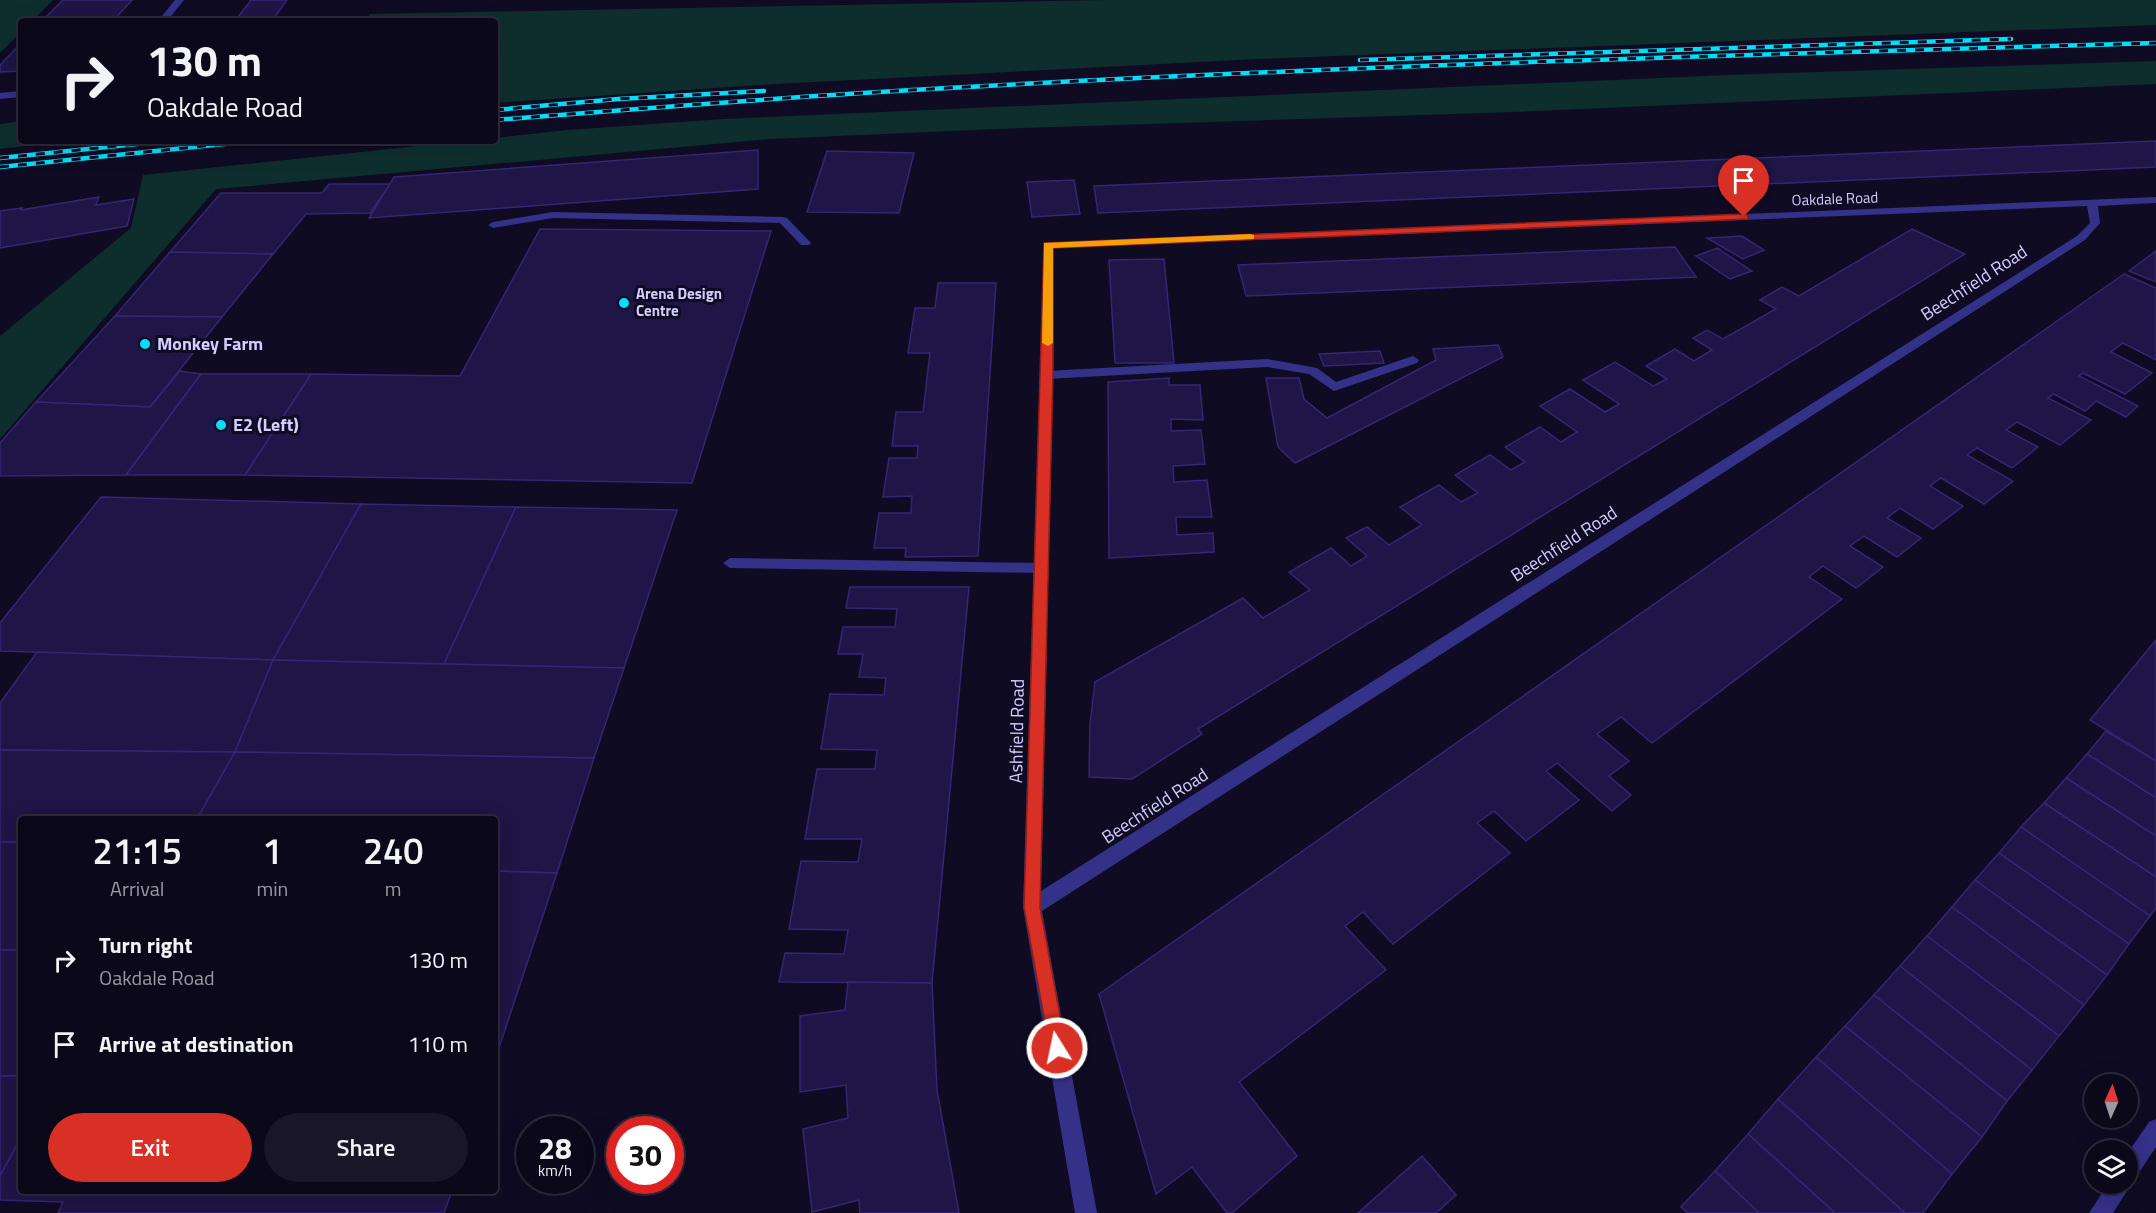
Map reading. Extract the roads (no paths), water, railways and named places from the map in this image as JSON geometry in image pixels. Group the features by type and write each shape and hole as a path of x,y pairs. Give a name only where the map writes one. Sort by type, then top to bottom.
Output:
{"street":[{"path":"165,18 180,0"},
{"path":"0,96 18,94"},
{"name":"Oakdale Road","path":"1048,245 2156,200"},
{"name":"Beechfield Road","path":"1032,907 2080,238 2092,230 2097,222 2097,215 2091,203"},
{"path":"493,225 553,215 783,220 805,243"},
{"name":"Ashfield Road","path":"1048,245 1047,375 1032,907 1086,1213"},
{"path":"1047,375 1267,363 1313,370 1334,387 1413,360"},
{"path":"730,563 1040,568"},
{"path":"2138,1156 2156,1129"},
{"path":"2100,1213 2113,1194"}],"railway":[{"path":"1360,60 2011,39"},
{"path":"498,120 860,93 1223,74 2156,43"},
{"path":"498,110 618,99 764,91"},
{"path":"0,158 137,144"},
{"path":"0,167 224,144"}],"place":[{"name":"Arena Design Centre","path":"624,303"},
{"name":"Monkey Farm","path":"145,344"},
{"name":"E2 (Left)","path":"221,425"}]}
